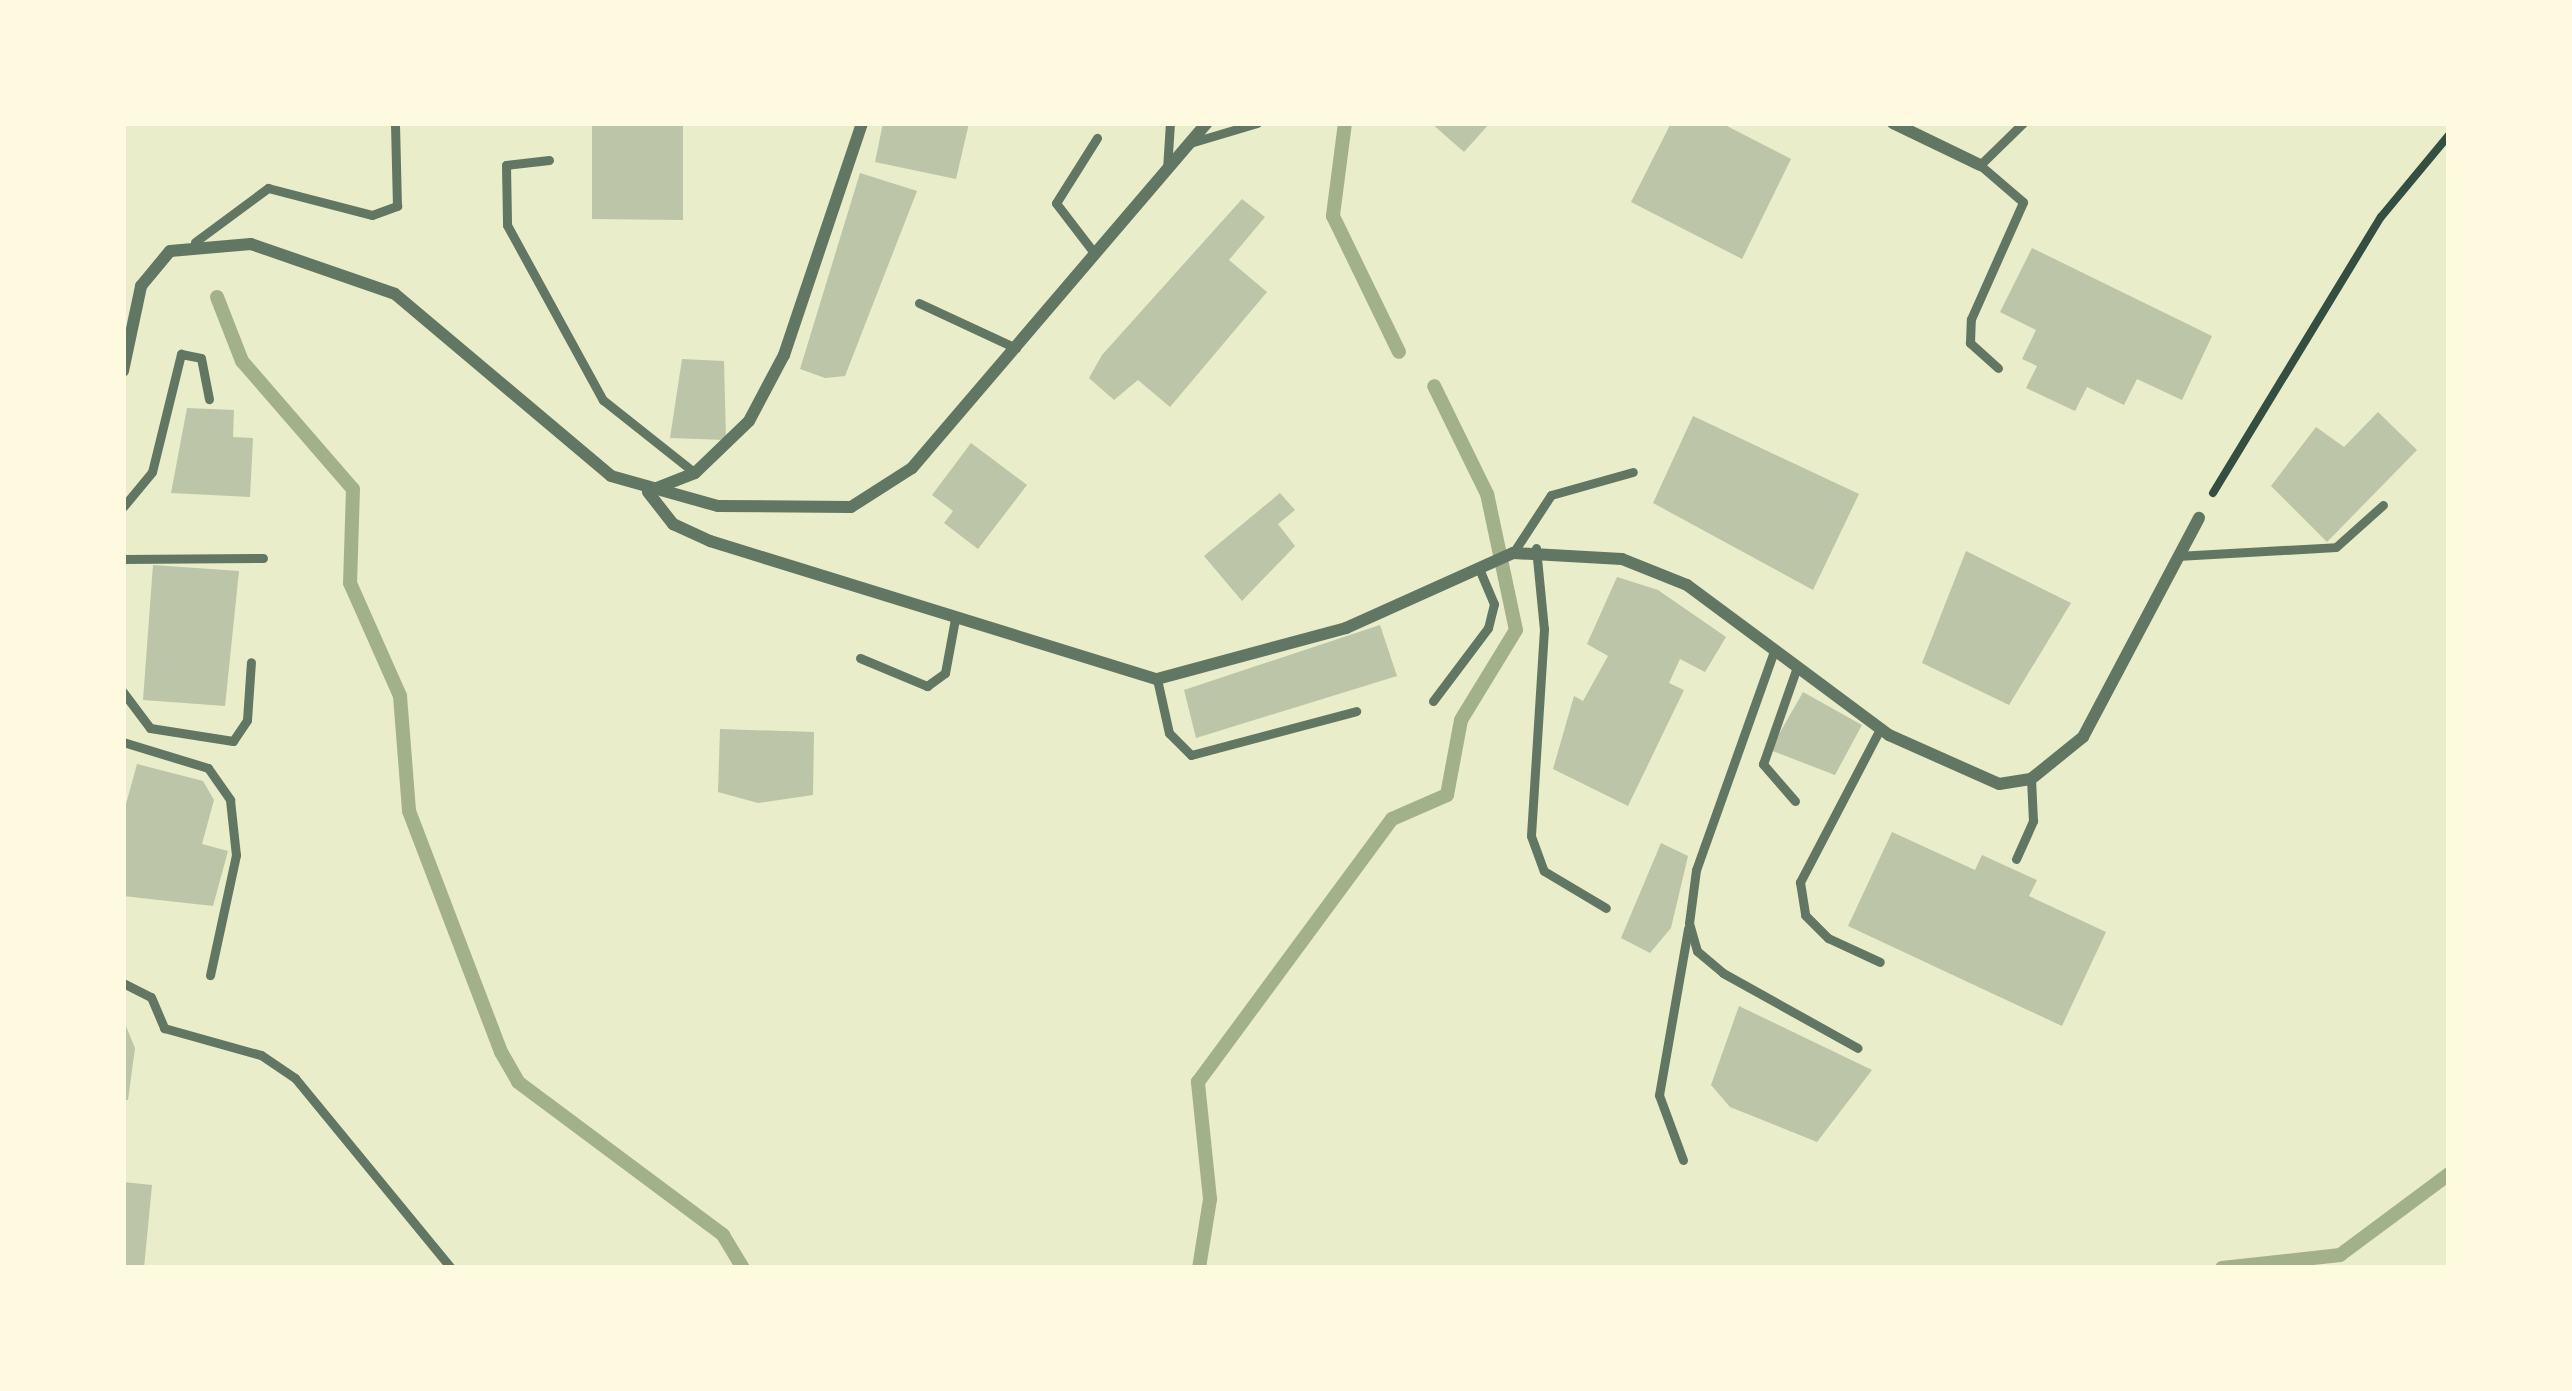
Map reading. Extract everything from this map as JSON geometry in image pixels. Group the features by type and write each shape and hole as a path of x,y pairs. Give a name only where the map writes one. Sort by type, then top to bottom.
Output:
{"street":[{"path":"648,492 695,473 749,421 784,356 862,123"},
{"path":"648,492 803,513 851,507 912,468 1207,123"},
{"path":"1893,123 1980,165"},
{"path":"123,370 125,332 141,286 170,251 195,242 314,260 395,294 572,448 648,492 673,524 710,541 955,619 1157,680 1346,628 1514,553 1536,548 1655,570 1880,730 1972,776 2031,778 2099,714 2199,518"}],"lane":[{"path":"195,242 268,188 372,215 397,206 394,123"},
{"path":"1167,170 1170,123"},
{"path":"1190,143 1257,123"},
{"path":"1998,368 1970,343 1971,319 2023,202 1980,165 2023,123"},
{"path":"1095,254 1056,203 1097,138"},
{"path":"549,160 506,165 507,225 603,400 695,473"},
{"path":"919,303 1016,348"},
{"path":"123,507 152,472 181,354 201,358 209,399"},
{"path":"1514,553 1551,495 1633,472"},
{"path":"2176,556 2336,547 2383,505"},
{"path":"1536,548 1544,629 1531,836 1544,871 1606,908"},
{"path":"123,559 263,558"},
{"path":"1433,700 1488,628 1494,604 1485,566"},
{"path":"860,658 927,686 945,673 955,619"},
{"path":"1683,1160 1658,1095 1696,870 1774,651"},
{"path":"123,692 150,728 233,741 247,720 251,662"},
{"path":"1795,801 1762,764 1796,670"},
{"path":"1157,680 1169,733 1191,754 1356,710"},
{"path":"1880,730 1800,882 1805,915 1828,938 1880,962"},
{"path":"123,742 208,768 230,800 236,855 210,975"},
{"path":"2016,859 2033,820 2031,778"},
{"path":"1689,923 1697,951 1723,973 1858,1048"},
{"path":"123,983 151,997 164,1028 261,1054 295,1078 451,1268"}],"path":[{"path":"2199,518 2381,217 2449,135"}],"building":[{"path":"592,123 683,123 683,220 592,219"},
{"path":"883,123 969,123 956,179 875,162"},
{"path":"1431,123 1490,123 1464,152"},
{"path":"1671,123 1721,123 1791,159 1742,259 1631,202"},
{"path":"860,173 917,191 845,376 825,378 800,369"},
{"path":"1242,199 1265,217 1229,260 1267,292 1170,407 1138,380 1114,400 1089,378 1102,355"},
{"path":"2032,248 2212,336 2182,400 2137,379 2124,405 2087,387 2075,411 2026,388 2037,366 2022,359 2036,330 2000,312"},
{"path":"682,359 724,361 726,440 670,438"},
{"path":"187,408 234,410 233,437 253,438 250,497 171,493"},
{"path":"2378,412 2417,450 2327,542 2271,486 2316,427 2344,447"},
{"path":"1693,416 1859,494 1813,590 1653,503"},
{"path":"971,443 1027,485 978,549 944,523 953,511 932,495"},
{"path":"1280,493 1295,510 1278,524 1295,546 1242,601 1204,556"},
{"path":"1966,551 2071,603 2009,705 1922,663"},
{"path":"153,565 239,571 225,706 143,700"},
{"path":"1617,577 1658,590 1726,637 1705,672 1680,659 1669,683 1684,690 1628,806 1553,769 1574,696 1583,701 1608,656 1587,644"},
{"path":"1380,625 1397,676 1196,738 1184,690"},
{"path":"1803,692 1862,725 1835,775 1770,750"},
{"path":"720,729 814,732 813,795 758,803 718,792"},
{"path":"137,764 203,781 214,800 202,844 228,851 213,906 123,896 123,815"},
{"path":"1892,832 1975,870 1982,855 2037,880 2029,896 2106,932 2062,1026 1848,926"},
{"path":"1661,843 1688,856 1671,928 1650,953 1621,938"},
{"path":"1739,1006 1872,1070 1817,1142 1730,1107 1711,1085"},
{"path":"123,1019 135,1048 128,1100 123,1100"},
{"path":"123,1182 152,1185 144,1268 123,1268"}],"waterway":[{"path":"1345,123 1333,216 1399,352"},
{"path":"217,297 242,361 353,489 350,583 400,696 409,811 501,1052 518,1082 723,1235 743,1268"},
{"path":"1199,1268 1210,1199 1198,1082 1392,819 1447,795 1461,720 1516,630 1487,494 1434,386"},
{"path":"2222,1268 2340,1255 2449,1174"}]}
